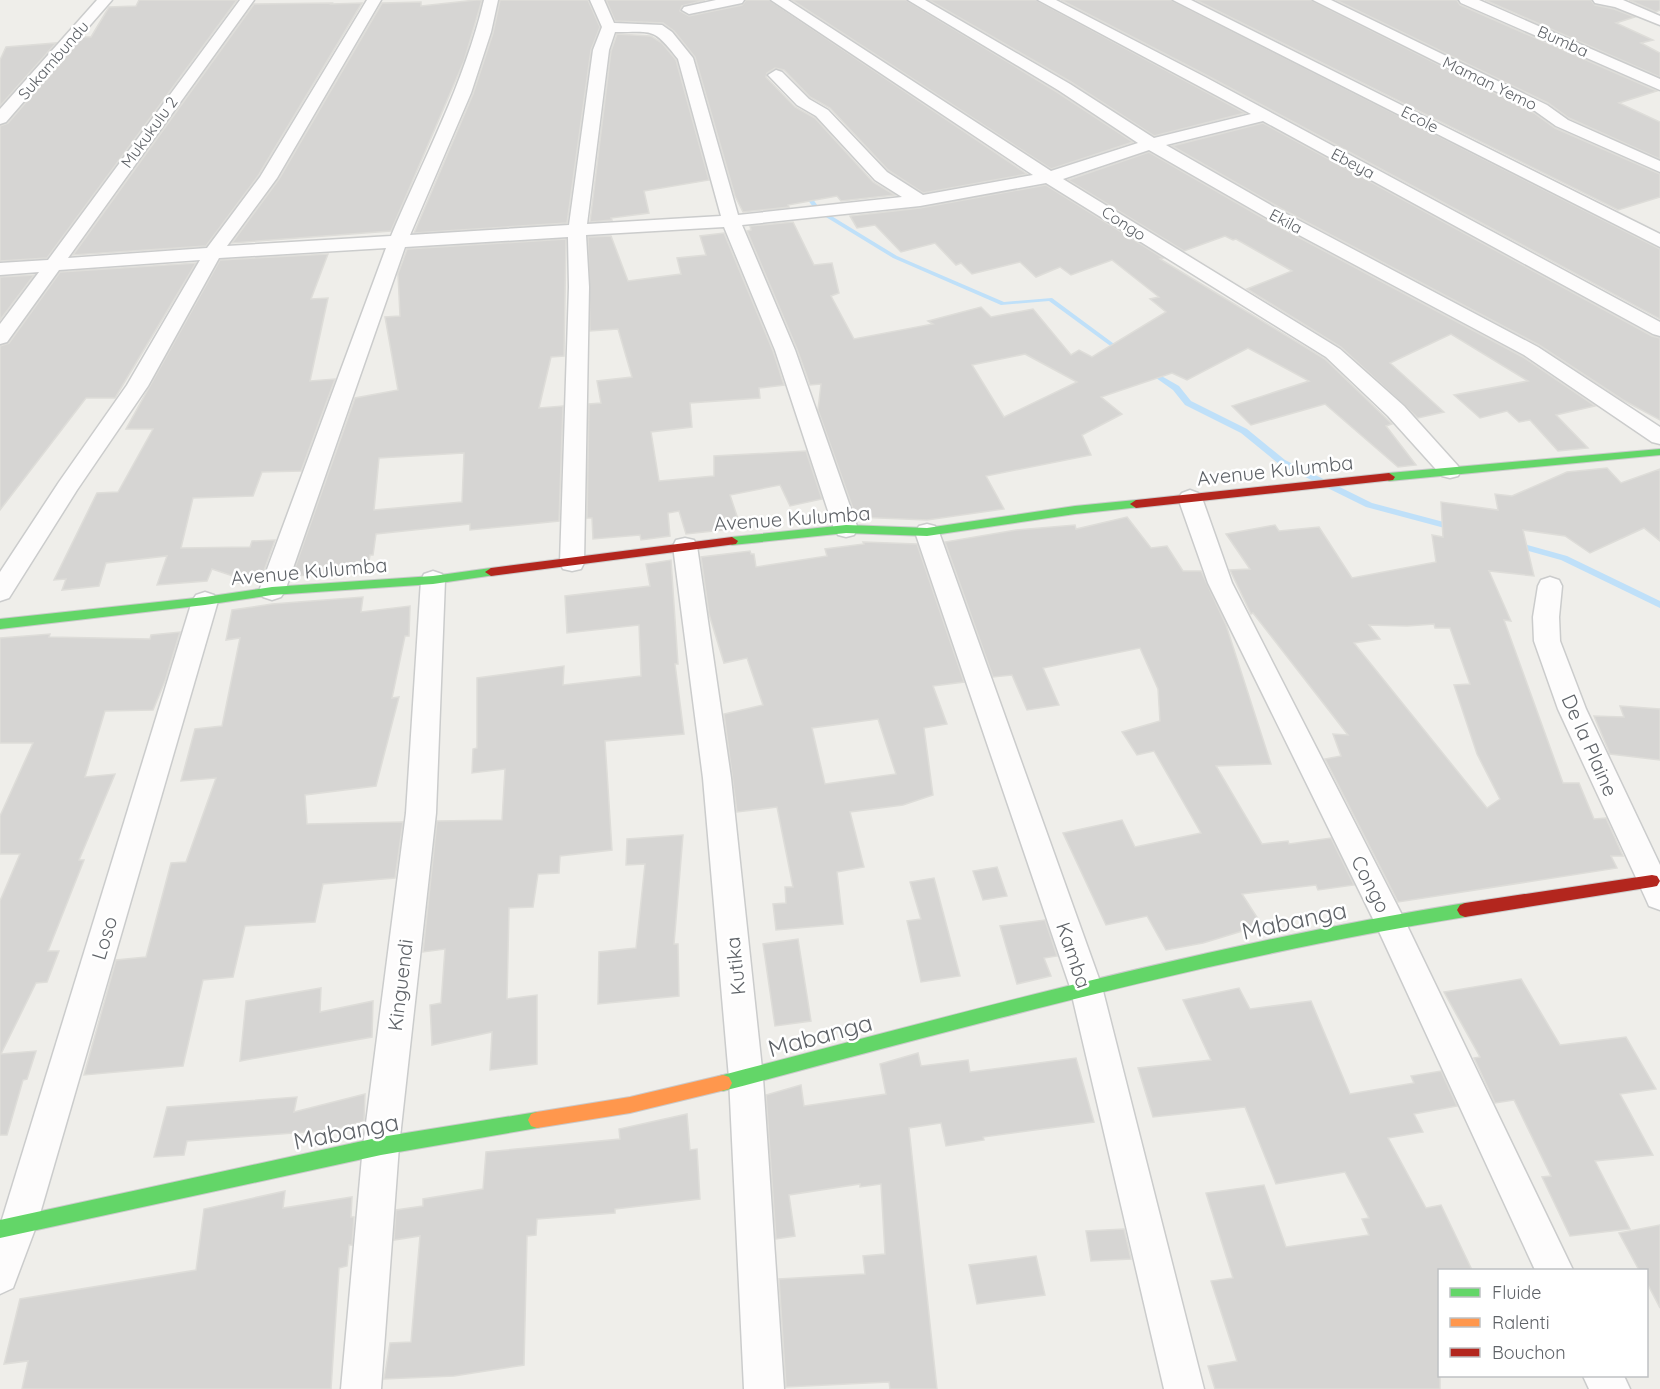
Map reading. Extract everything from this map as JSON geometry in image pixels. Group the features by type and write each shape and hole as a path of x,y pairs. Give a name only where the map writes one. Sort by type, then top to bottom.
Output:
{"street":[{"name":"Sukambundu","path":"0,119 105,0"},
{"name":"Mukukulu 2","path":"0,338 246,0"},
{"path":"0,592 67,487 137,386 213,253 268,178 374,0"},
{"path":"272,591 327,442 356,349 397,242 465,93 485,33 491,0"},
{"path":"572,563 579,286 577,231 601,50 609,27 597,0"},
{"path":"689,10 737,0"},
{"name":"Congo","path":"778,0 1050,177 1333,353 1396,411 1450,471"},
{"name":"Ekila","path":"915,0 1064,87 1151,144 1275,215 1530,351 1660,437"},
{"name":"Ebeya","path":"1045,0 1660,330"},
{"name":"Ecole","path":"1179,0 1660,241"},
{"name":"Maman Yemo","path":"1320,0 1541,108 1562,123 1660,167"},
{"name":"Bumba","path":"1466,0 1660,85"},
{"path":"1600,0 1615,2 1660,21"},
{"path":"609,27 657,28 667,36 685,58 731,221 785,350 846,529"},
{"path":"776,75 802,102 822,113 881,176 920,201"},
{"path":"0,269 213,253 731,221 920,201 1050,177 1151,144 1264,116"},
{"name":"Avenue Kulumba","path":"0,624 205,602 272,591 433,580 686,546 846,529 927,532 1075,510 1450,471 1660,452"},
{"name":"Congo","path":"1190,498 1220,583 1390,922 1554,1269"},
{"name":"Kamba","path":"927,532 1086,987 1184,1389"},
{"name":"Kutika","path":"686,546 717,778 746,1078 764,1389"},
{"name":"Kinguendi","path":"361,1389 381,1146 421,813 433,580"},
{"name":"De la Plaine","path":"1550,586 1546,617 1547,641 1572,709 1656,889"},
{"name":"Loso","path":"0,1275 9,1226 205,602"},
{"name":"Mabanga","path":"9,1226 381,1146 630,1105 746,1078 1086,987 1390,922 1656,889"}],"building":[{"path":"139,0 237,0 47,258 0,261 0,126 8,123 82,37 91,37 109,7 136,6"},
{"path":"482,0 464,61 391,231 232,243 279,179 382,3 421,2 421,6"},
{"path":"500,0 588,0 600,27 591,50 567,223 414,233 473,94 493,33"},
{"path":"606,0 705,0 682,6 680,11 689,16 742,5 746,0 769,0 1027,174 923,193 888,170 830,108 810,97 784,70 775,68 767,73 766,77 795,107 815,118 873,182 895,195 841,201 837,196 788,205 789,207 743,212 735,196 695,57 674,31 663,23 615,21"},
{"path":"792,0 906,0 1057,92 1133,142 1051,169"},
{"path":"929,0 1036,0 1245,113 1154,136 1071,82"},
{"path":"1061,0 1171,0 1660,249 1660,319 1208,76"},
{"path":"1196,0 1311,0 1534,113 1555,128 1660,174 1660,197 1618,210"},
{"path":"1336,0 1457,0 1460,5 1657,91 1619,103 1660,122 1660,159 1569,118 1548,103"},
{"path":"1485,0 1591,0 1595,5 1635,17 1616,23 1653,40 1641,43 1660,53 1660,77"},
{"path":"1629,0 1660,0 1660,10 1656,12"},
{"path":"362,3 258,176 206,246 73,255 254,4"},
{"path":"617,34 651,36 662,43 676,60 709,180 644,191 649,213 590,222 611,51"},
{"path":"56,43 0,106 0,60 6,47"},
{"path":"1263,123 1652,336 1660,338 1660,420 1623,400 1539,345 1282,209 1172,146"},
{"path":"1149,152 1268,221 1523,357 1595,406 1556,415 1588,448 1558,451 1530,420 1519,422 1507,411 1480,418 1454,395 1528,381 1451,334 1390,363 1444,412 1418,418 1341,347 1247,289 1292,271 1236,239 1225,236 1184,251 1068,180"},
{"path":"1046,185 1163,258 1160,259 1325,359 1392,424 1386,426 1416,465 1398,467 1325,404 1251,425 1232,406 1309,381 1248,348 1187,380 1172,373 1101,397 1122,414 1082,435 1091,455 986,476 1004,509 927,520 856,517 818,410 821,384 810,385 747,231 751,230 750,226 793,222 814,265 832,263 839,293 831,296 854,339 933,324 928,321 981,307 991,317 1033,309 1071,355 1079,350 1092,357 1166,312 1150,299 1159,297 1112,260 1071,275 1060,267 1036,277 1020,262 972,274 961,263 956,265 935,243 901,252 875,225 857,228 850,216 920,208","holes":["1025,354 1077,382 1004,417 972,365"]},
{"path":"724,233 773,351 784,385 759,388 760,398 690,403 692,427 651,432 659,481 714,476 714,456 806,451 822,499 790,506 780,485 730,495 741,528 686,534 679,511 668,513 670,536 641,540 640,535 593,539 592,518 587,518 589,404 601,403 597,381 632,377 618,329 590,331 588,237 611,236 628,281 681,274 677,258 706,255 700,236"},
{"path":"566,239 564,356 551,357 539,408 563,406 559,521 470,530 470,524 376,534 373,555 370,555 367,572 292,576 355,398 398,390 385,317 400,316 398,274 407,249","holes":["464,453 462,502 374,510 379,458"]},
{"path":"328,254 311,299 328,298 310,381 335,379 301,471 262,472 253,496 193,498 181,548 250,547 252,541 275,540 261,579 238,583 239,578 212,569 207,581 157,585 167,556 106,563 99,586 62,590 66,579 54,580 97,493 118,492 153,429 126,429 220,260"},
{"path":"196,263 115,398 86,398 0,510 0,346 9,343 60,272"},
{"path":"34,275 0,320 0,277"},
{"path":"1607,468 1621,483 1660,469 1660,541 1644,528 1590,553 1565,536 1523,530 1534,576 1489,571 1511,621 1504,620 1563,783 1579,783 1594,819 1606,818 1623,856 1611,856 1617,868 1398,902 1325,759 1341,756 1333,734 1348,735 1253,613 1251,614 1230,570 1250,569 1226,534 1275,525 1279,531 1319,527 1352,578 1436,562 1432,535 1443,537 1441,502 1498,510 1495,494 1512,496 1567,472","holes":["1434,624 1435,628 1450,628 1470,684 1454,685 1477,754 1500,799 1487,808 1354,643 1380,639 1369,625"]},
{"path":"1127,517 1151,548 1167,546 1183,571 1201,571 1226,625 1271,764 1216,766 1262,844 1288,841 1289,844 1331,838 1354,885 1318,890 1316,885 1242,894 1262,925 1203,943 1166,950 1147,916 1106,925 1063,833 1122,820 1135,847 1201,833 1154,751 1137,755 1122,732 1160,721 1158,689 1140,648 1043,668 1059,705 1027,710 1012,675 993,677 945,542 1016,530 1075,525 1076,529"},
{"path":"863,542 917,544 964,682 933,686 947,724 924,728 933,795 903,805 850,812 864,867 837,872 843,924 776,930 773,904 786,903 785,887 793,887 777,807 737,812 724,714 763,705 747,658 724,663 709,614 701,557 750,551 754,554 756,567 827,556 825,549 864,544","holes":["878,719 896,774 825,784 812,728"]},
{"path":"671,560 678,664 675,664 684,734 605,741 612,850 560,856 559,873 538,874 533,907 509,908 507,999 537,995 537,1064 490,1070 492,1032 432,1045 430,1005 441,1003 445,949 423,952 437,821 502,820 505,769 472,773 473,749 477,748 477,678 564,666 563,685 641,676 639,625 567,633 565,596 650,586 646,564"},
{"path":"363,597 361,612 410,606 409,636 405,636 392,698 399,697 376,786 305,795 307,824 403,822 395,878 323,884 315,922 245,926 233,977 203,980 183,1066 84,1075 116,960 146,957 171,863 186,862 216,778 181,781 195,729 222,726 240,638 226,640 232,610 272,604"},
{"path":"180,632 165,681 153,710 105,711 85,777 115,774 79,860 84,860 48,951 59,951 47,982 36,983 1,1054 36,1051 27,1079 23,1080 7,1135 0,1135 0,901 20,854 0,854 0,816 33,743 0,743 0,638 50,634 49,637 150,639 151,635"},
{"path":"1620,706 1660,709 1660,760 1610,754 1594,716 1624,717"},
{"path":"683,835 674,944 678,944 679,996 598,1004 599,952 636,948 645,864 626,865 627,839"},
{"path":"997,867 1007,896 983,900 973,871"},
{"path":"934,878 960,976 921,982 907,921 921,919 910,882"},
{"path":"1045,920 1057,956 1044,958 1051,976 1017,984 1000,926"},
{"path":"798,939 811,1021 775,1026 763,944"},
{"path":"1521,979 1560,1045 1626,1037 1656,1089 1620,1094 1653,1155 1595,1161 1630,1229 1570,1236 1542,1177 1551,1176 1514,1100 1495,1103 1474,1058 1480,1057 1444,992"},
{"path":"321,988 320,1012 373,1001 372,1037 240,1061 246,1001"},
{"path":"1239,988 1250,1009 1311,1001 1350,1094 1414,1083 1411,1076 1441,1071 1457,1106 1414,1114 1423,1132 1388,1138 1426,1208 1441,1205 1472,1269 1438,1269 1440,1389 1215,1389 1208,1366 1237,1361 1211,1281 1233,1278 1206,1193 1264,1185 1286,1247 1369,1235 1362,1219 1369,1218 1345,1172 1276,1184 1245,1107 1153,1117 1138,1068 1211,1060 1183,1000"},
{"path":"918,1053 921,1066 968,1060 970,1072 1076,1058 1094,1122 983,1137 984,1140 946,1146 941,1123 909,1128 937,1389 890,1389 889,1382 786,1387 779,1279 865,1274 863,1256 885,1254 881,1184 860,1187 860,1184 789,1195 795,1236 776,1239 766,1095 801,1085 804,1106 886,1094 880,1064"},
{"path":"365,1094 364,1121 333,1130 187,1141 184,1155 154,1157 167,1107 297,1097 294,1112"},
{"path":"687,1114 690,1150 697,1149 700,1199 615,1209 615,1213 537,1219 536,1235 527,1236 524,1365 454,1376 384,1379 390,1343 411,1342 420,1236 394,1240 396,1210 423,1206 423,1199 483,1189 486,1152 620,1139 619,1129"},
{"path":"285,1191 283,1208 352,1197 351,1217 354,1217 352,1245 349,1245 347,1266 339,1268 331,1389 22,1389 28,1361 4,1364 20,1299 196,1270 204,1209"},
{"path":"1660,1225 1660,1308 1648,1285 1648,1269 1638,1269 1619,1233"},
{"path":"1124,1229 1131,1259 1091,1261 1086,1231"},
{"path":"1036,1256 1045,1295 977,1304 969,1265"}],"waterway":[{"path":"805,192 818,210 895,257 1003,304 1050,299 1122,352"},
{"path":"1151,372 1176,388 1188,403 1244,431 1282,462 1369,505 1452,527"},
{"path":"1517,545 1564,558 1660,605"}],"traffic: fast":[{"path":"1389,477 1660,452"},
{"path":"732,541 846,529 927,532 1075,510 1136,504"},
{"path":"0,624 205,601 272,591 433,580 491,572"},
{"path":"723,1083 1086,987 1390,922 1465,910"},
{"path":"0,1229 381,1146 537,1120"}],"traffic: slow":[{"path":"537,1120 630,1105 723,1083"}],"traffic: jam":[{"path":"1136,504 1389,477"},
{"path":"491,572 732,541"},
{"path":"1465,910 1652,881"}]}
